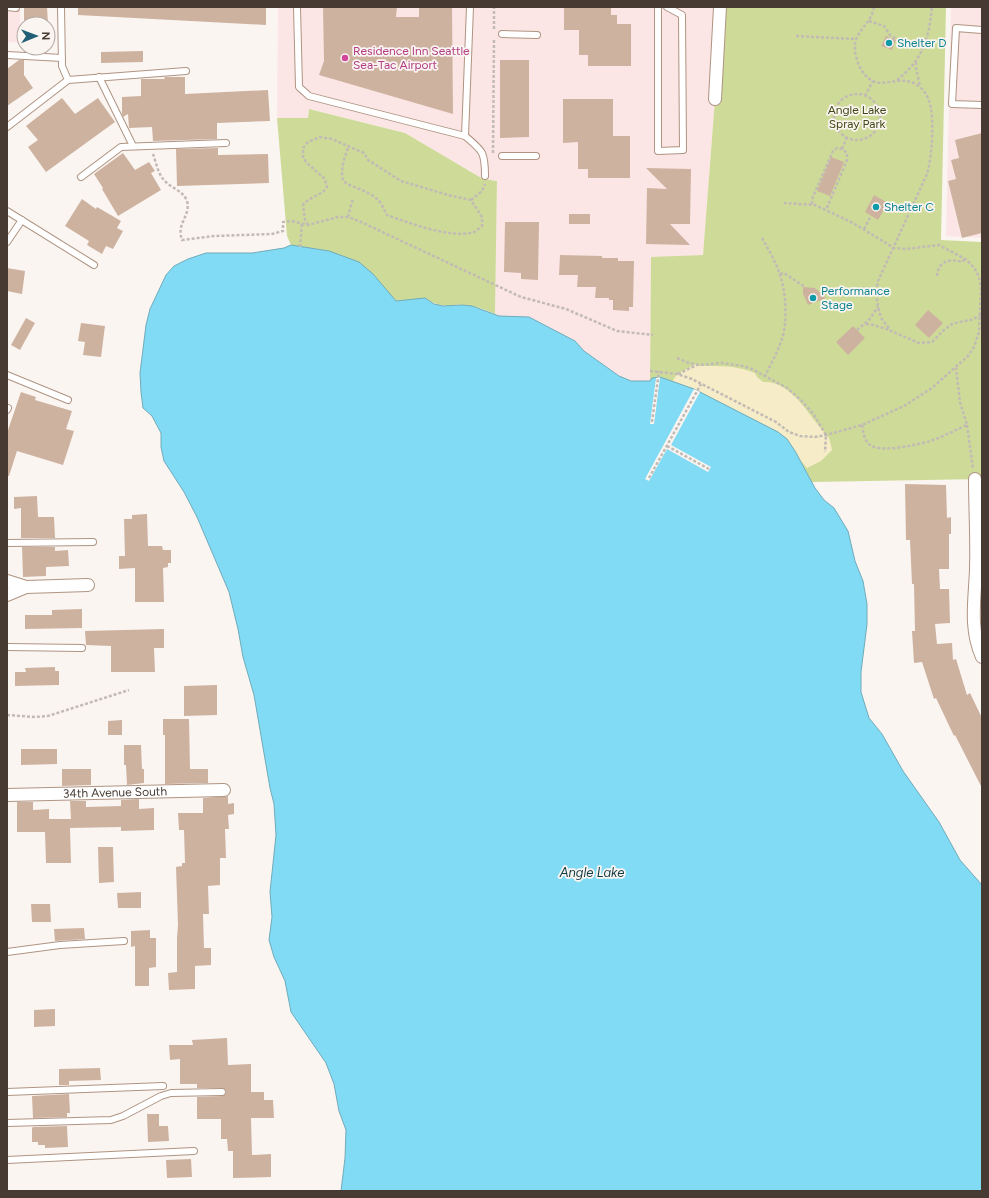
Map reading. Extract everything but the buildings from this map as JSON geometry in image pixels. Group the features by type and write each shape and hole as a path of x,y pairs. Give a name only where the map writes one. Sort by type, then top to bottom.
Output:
{"street":[{"path":"715,99 720,7"},
{"path":"975,479 979,569 973,618 975,636 982,657"},
{"path":"7,581 26,587 88,585"},
{"path":"7,595 26,587"},
{"name":"34th Avenue South","path":"7,795 224,790"}],"lane":[{"path":"7,7 16,8"},
{"path":"61,7 63,71 68,80"},
{"path":"297,7 299,87 309,96 465,136 482,150 485,160 485,176"},
{"path":"465,136 470,7"},
{"path":"658,7 658,151 684,150 682,15 667,7"},
{"path":"982,30 956,28 952,104 982,105"},
{"path":"502,34 537,35"},
{"path":"7,55 62,58"},
{"path":"7,127 68,80 186,71"},
{"path":"99,77 133,146"},
{"path":"81,177 121,147 226,143"},
{"path":"502,156 536,156"},
{"path":"7,211 94,265"},
{"path":"7,242 22,220"},
{"path":"7,374 68,400"},
{"path":"7,543 93,542"},
{"path":"7,647 82,648"},
{"path":"7,952 60,945 124,941"},
{"path":"7,1092 163,1086"},
{"path":"7,1123 111,1120 123,1116 161,1096 171,1093 222,1092"},
{"path":"7,1160 194,1151"}],"path":[{"path":"493,154 494,7"},
{"path":"874,7 869,21 856,39 855,49 858,64 873,81 880,83 897,80 908,81 920,86"},
{"path":"897,80 909,70 924,47 929,33 932,7"},
{"path":"869,21 884,26 890,35 902,43 915,43 924,47"},
{"path":"796,36 856,39"},
{"path":"891,331 881,318 878,307 876,292 878,281 924,184 930,166 931,110 929,101 920,86 916,61"},
{"path":"866,96 873,81"},
{"path":"852,94 866,96 878,107 880,122 877,129 872,134 858,140 843,135 838,130 835,123 834,115 836,108 840,102 852,94"},
{"path":"308,225 305,220 303,205 307,200 324,192 327,187 325,180 303,158 303,148 308,142 320,137 332,139 349,146 364,153 368,160 401,181 471,200 482,217 482,226 475,232 458,234 411,224 387,215 380,201 368,192 348,185 343,181 341,174 344,158 349,146"},
{"path":"842,148 847,137"},
{"path":"150,146 162,179 183,195 186,200 187,212 180,228 182,240 214,236 272,234 283,231 283,222 292,221 308,225 348,217 360,221 521,297 566,309 617,331 652,335"},
{"path":"812,204 812,198 833,151 837,148 842,148"},
{"path":"826,210 847,160 847,153 842,148"},
{"path":"471,200 482,191 484,185 489,182"},
{"path":"348,217 353,198"},
{"path":"650,371 659,371 678,375 700,384 770,419 789,432 800,436 826,435 862,425 904,406 919,397 956,368 974,347 979,332 981,315 981,288 979,277 975,269 965,259 940,245 906,249 894,248 864,230 812,204 784,203"},
{"path":"864,230 871,216"},
{"path":"300,247 302,223"},
{"path":"762,238 780,274 785,300 785,325 782,339 765,376"},
{"path":"937,276 939,267 942,263 956,260 962,262 965,259"},
{"path":"780,274 784,273 806,287"},
{"path":"857,330 865,324 878,307"},
{"path":"865,324 873,325 920,342 932,342 952,324 971,320 981,315"},
{"path":"677,358 698,365"},
{"path":"678,375 698,365 711,363 732,364 752,369 787,388 801,400 814,415 826,435 825,452"},
{"path":"956,368 960,402 967,425 975,479"},
{"path":"652,422 659,371"},
{"path":"649,478 700,384"},
{"path":"862,425 867,442 875,448 881,449 916,445 931,441 967,425"},
{"path":"667,446 709,469"},
{"path":"7,715 35,717 48,716 129,690"}],"shaded area":[{"path":"7,7 20,7 20,16 16,16 16,43 7,42"},
{"path":"278,7 720,7 715,99 703,255 651,258 650,381 631,381 619,376 584,351 575,341 517,316 499,316 495,314 497,181 483,179 405,133 309,109 308,118 277,118"},
{"path":"951,7 982,7 982,238 946,236"}],"green space":[{"name":"Angle Lake Spray Park","path":"720,7 946,7 941,240 982,242 982,479 812,482 795,451 693,389 660,377 650,381 651,257 703,255 715,99"},
{"path":"309,109 405,133 483,179 497,181 495,314 483,309 464,305 437,304 425,298 396,301 384,289 329,251 291,245 287,236 277,118 308,118"}],"sand":[{"path":"696,364 698,366 727,366 748,370 755,373 763,382 771,382 786,389 799,401 829,438 832,450 821,461 807,468 795,451 778,432 700,392 672,382 677,374"}],"water":[{"name":"Angle Lake","path":"291,245 329,251 359,262 373,274 396,301 425,298 434,304 443,306 472,306 499,316 529,317 575,341 584,351 619,376 631,381 650,381 652,378 660,377 694,389 778,432 787,439 815,488 824,500 834,508 848,531 855,561 863,581 867,604 867,624 861,672 861,692 869,718 882,734 903,771 939,822 960,860 982,885 982,1191 341,1191 345,1158 346,1130 339,1111 334,1084 326,1063 291,1012 285,981 274,957 269,940 272,917 270,892 276,835 274,804 254,695 243,657 229,592 197,517 184,492 164,461 161,447 161,433 152,416 143,408 141,392 140,373 146,325 150,309 166,275 174,266 188,259 206,253 252,253 284,248"}],"pier":[{"path":"660,377 654,424 650,424 656,378"},
{"path":"694,389 700,392 671,445 711,467 708,472 667,449 649,481 645,479"}],"place":[{"name":"Shelter D","path":"889,43"},
{"name":"Residence Inn Seattle Sea-Tac Airport","path":"345,58"},
{"name":"Shelter C","path":"876,207"},
{"name":"Performance Stage","path":"813,298"}]}
